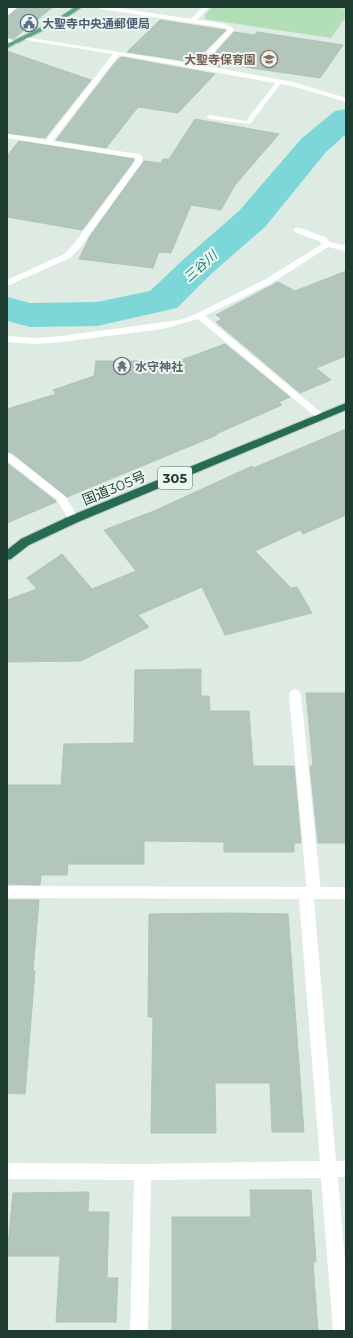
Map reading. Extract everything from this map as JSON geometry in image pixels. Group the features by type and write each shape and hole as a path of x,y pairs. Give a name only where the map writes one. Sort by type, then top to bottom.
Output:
{"highway":[{"name":"国道305号","path":"7,556 25,542 74,519 346,406"}],"main road":[{"path":"7,46 56,22 79,7"}],"street":[{"path":"101,7 230,28 231,30 198,66"},
{"path":"192,21 206,7"},
{"path":"26,38 198,66 293,84 346,100"},
{"path":"7,40 15,43"},
{"path":"49,141 117,53"},
{"path":"210,117 248,123 280,82"},
{"path":"7,136 49,141 138,156 139,161 76,247 67,256 7,284"},
{"path":"297,230 322,239 327,244 346,249"},
{"path":"7,339 36,341 61,339 162,326 199,316 269,281 327,244"},
{"path":"199,316 321,417"},
{"path":"7,456 61,498 74,519"},
{"path":"295,694 342,1331"},
{"path":"7,892 346,893"},
{"path":"7,1172 143,1172 346,1169"},
{"path":"139,1331 143,1172"}],"green space":[{"path":"212,7 332,7 346,9 346,17 331,38 205,19 205,15"}],"building":[{"path":"19,7 53,7 13,39 7,37 7,17"},
{"path":"160,20 226,30 194,62 127,52"},
{"path":"234,32 255,35 257,32 343,45 320,78 224,64 221,67 205,64"},
{"path":"7,51 91,80 45,138 7,133"},
{"path":"121,57 215,74 178,113 138,107 106,148 56,140 114,64"},
{"path":"195,119 279,134 235,185 221,210 191,205 171,253 159,252 153,268 79,259 90,236 144,161 161,163 163,159 169,159"},
{"path":"19,141 134,159 134,161 82,230 7,217 7,156"},
{"path":"346,271 346,356 316,368 331,380 300,393 216,322 222,319 216,315 278,282 295,291"},
{"path":"225,344 290,397 279,402 282,405 216,434 217,435 67,497 12,453 7,452 7,409 56,394 53,390 94,376 96,361 149,361 148,372"},
{"path":"346,429 346,515 303,534 300,530 255,551 291,588 297,587 312,613 225,635 202,587 138,615 149,627 81,661 7,662 7,600 37,589 27,578 62,554 92,589 136,571 104,530 154,511 252,466 253,468"},
{"path":"7,463 56,501 56,502 7,523"},
{"path":"201,669 201,696 209,696 210,711 249,711 253,766 294,766 301,843 294,843 294,852 224,852 224,842 144,841 144,864 68,864 67,875 41,875 40,885 7,884 7,785 61,785 64,744 134,743 135,670"},
{"path":"306,693 346,693 346,843 318,843 310,766 313,766"},
{"path":"7,900 39,900 25,1094 7,1093"},
{"path":"149,914 288,914 304,1132 272,1132 270,1083 215,1083 216,1133 151,1133 153,1017 148,1017"},
{"path":"250,1190 311,1190 316,1262 313,1262 318,1331 172,1331 172,1217 251,1217"},
{"path":"89,1192 88,1212 109,1212 107,1278 118,1278 116,1322 56,1322 60,1256 7,1256 13,1193"}],"waterway":[{"name":"三谷川","path":"7,309 30,315 97,314 163,300 198,266 252,219 314,145 346,118"}],"place":[{"name":"大聖寺中央通郵便局","path":"29,23"},
{"name":"大聖寺保育園","path":"269,59"},
{"name":"水守神社","path":"122,366"}]}
